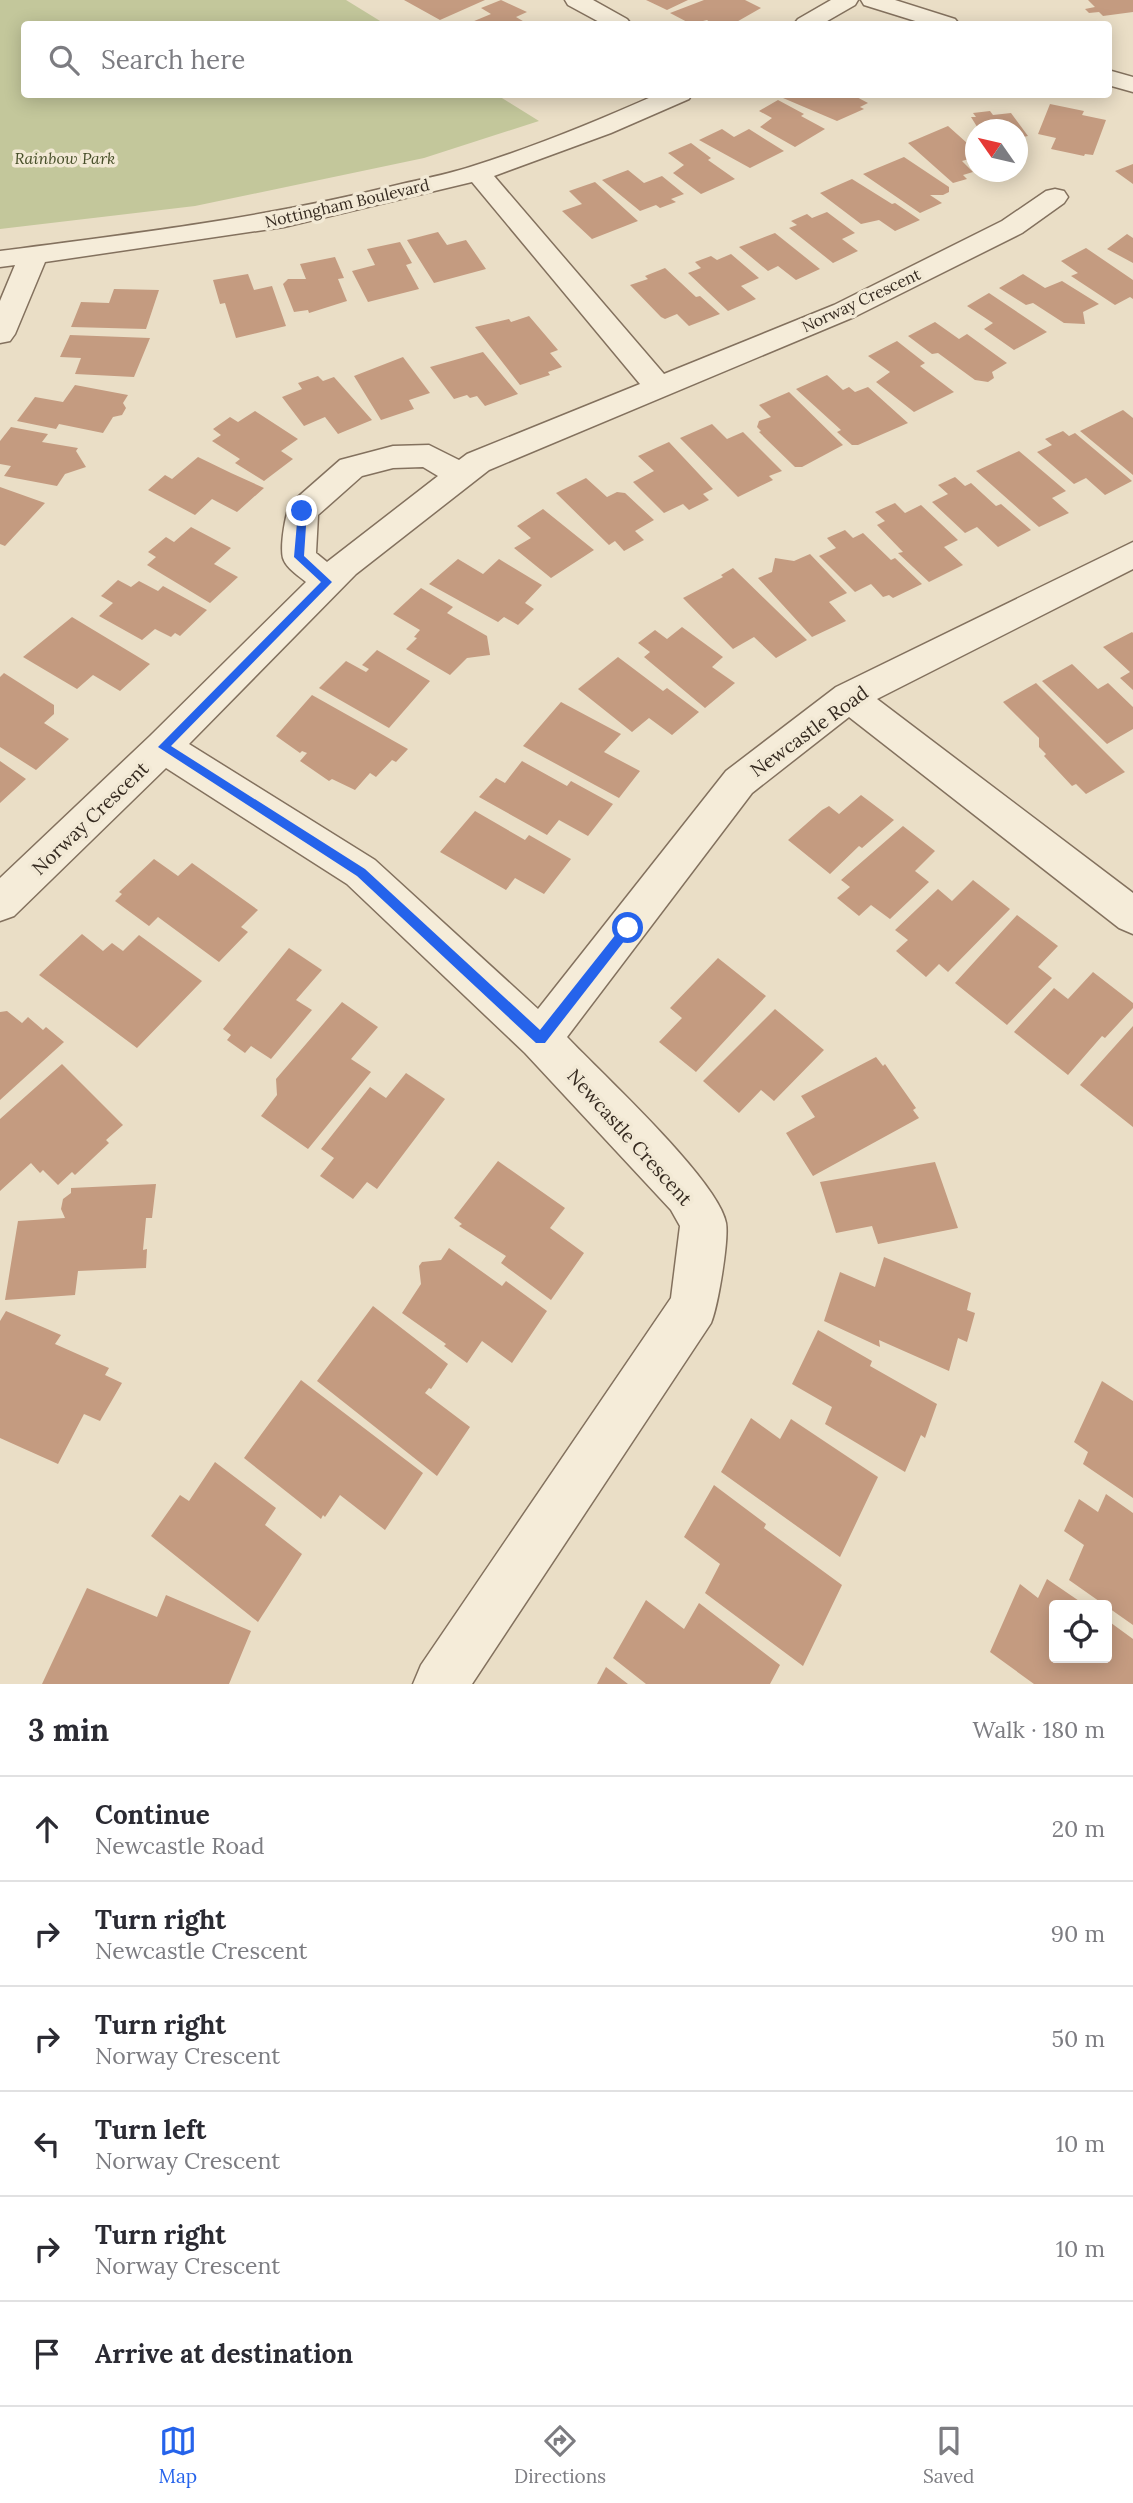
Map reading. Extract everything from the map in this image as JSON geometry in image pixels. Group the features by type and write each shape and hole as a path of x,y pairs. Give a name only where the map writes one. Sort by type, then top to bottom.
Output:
{"street":[{"path":"576,0 614,21"},
{"path":"811,21 847,0"},
{"path":"872,0 938,21"},
{"path":"1112,78 1133,85"},
{"name":"Nottingham Boulevard","path":"0,259 33,257 284,219 478,173 602,128 671,98"},
{"path":"478,173 658,386"},
{"name":"Norway Crescent","path":"0,904 163,747 344,565 478,462 845,311 1012,227 1055,197"},
{"path":"0,334 33,257"},
{"path":"327,582 299,557 302,511 351,468 393,457 429,456 461,476"},
{"name":"Newcastle Road","path":"540,1039 738,782 849,697 1133,554"},
{"path":"849,697 1133,916"},
{"name":"Newcastle Crescent","path":"163,747 361,872 540,1039 687,1194 703,1223 694,1306 440,1684"}],"green space":[{"name":"Rainbow Park","path":"0,0 346,0 380,21 21,21 21,98 502,98 539,121 424,158 195,206 0,229"}],"building":[{"path":"404,0 485,0 440,20"},
{"path":"501,0 527,12 516,17 523,21 474,21 491,14 481,8"},
{"path":"646,0 688,0 667,10"},
{"path":"704,0 745,0 761,8 738,21 685,21 670,13"},
{"path":"1088,0 1133,0 1133,12 1103,16 1099,12 1089,13 1085,9 1095,7"},
{"path":"783,98 859,98 868,103 860,107 864,109 837,121"},
{"path":"778,100 825,129 795,147 760,127 772,118 759,111"},
{"path":"1050,104 1084,111 1082,115 1106,120 1093,155 1084,156 1051,149 1056,138 1038,134"},
{"path":"973,113 1011,113 1015,119 972,119 971,117 976,117"},
{"path":"948,126 965,141 965,160 962,161 965,164 965,180 953,183 908,143"},
{"path":"722,129 734,137 749,129 784,151 750,168 699,140"},
{"path":"691,143 711,158 708,160 735,179 701,194 673,173 684,165 668,153"},
{"path":"904,157 949,187 949,192 943,195 930,195 942,203 920,213 863,174"},
{"path":"1133,164 1133,184 1115,171"},
{"path":"628,170 644,183 662,176 684,194 671,199 676,202 640,211 602,180"},
{"path":"852,179 920,220 895,231 879,220 861,224 820,193"},
{"path":"595,182 638,221 592,239 562,211 582,204 569,191"},
{"path":"827,212 855,233 842,239 858,251 833,263 789,228 797,225 791,221 807,214 812,218"},
{"path":"438,232 447,245 466,240 486,269 434,283 407,240"},
{"path":"775,233 820,269 796,280 778,266 768,271 739,247"},
{"path":"1127,234 1133,238 1133,263 1107,249"},
{"path":"400,242 412,263 406,265 419,289 368,302 352,271 375,265 367,249"},
{"path":"1086,248 1133,280 1133,299 1130,297 1115,305 1071,276 1078,273 1061,261"},
{"path":"731,254 759,278 741,286 756,299 728,311 688,273 701,268 695,262 711,256 717,260"},
{"path":"335,257 344,278 338,279 347,301 309,313 308,310 294,312 283,284 288,279 306,279 300,264"},
{"path":"665,268 696,297 700,296 720,314 689,326 677,314 665,319 661,317 630,285 648,279 645,276"},
{"path":"248,274 254,290 272,286 286,326 236,338 225,303 220,304 213,280"},
{"path":"1023,274 1045,288 1062,281 1099,304 1083,312 1085,324 1064,323 1033,303 1026,305 999,288"},
{"path":"114,289 159,290 146,329 71,327 81,302 109,303"},
{"path":"989,293 1047,332 1014,350 984,329 993,323 967,306"},
{"path":"529,316 558,350 550,353 562,367 548,372 550,375 520,385 475,327 509,319 511,322"},
{"path":"935,322 959,339 967,334 1007,363 992,372 994,378 988,382 975,380 938,353 932,354 908,336"},
{"path":"70,335 150,338 134,377 75,374 81,358 60,357"},
{"path":"897,341 925,363 920,366 954,392 914,412 876,382 890,372 868,356"},
{"path":"483,352 518,394 485,406 477,396 470,398 467,395 454,399 430,367"},
{"path":"403,357 430,393 409,400 414,409 381,420 354,376"},
{"path":"827,375 843,390 849,387 855,392 868,387 908,423 858,445 852,445 837,432 841,430 796,389"},
{"path":"318,376 323,381 334,377 372,420 338,434 325,417 304,426 282,397 302,389 298,383"},
{"path":"75,385 128,395 123,403 126,408 122,415 113,417 103,433 59,424 56,429 17,421 35,397 63,402"},
{"path":"789,392 843,445 802,467 795,467 757,427 759,421 771,417 759,405"},
{"path":"1123,410 1133,418 1133,475 1080,431"},
{"path":"255,411 298,439 281,451 293,459 264,481 235,463 240,459 212,441 221,435 213,429 230,417 238,422"},
{"path":"712,424 727,439 743,432 782,471 769,476 773,480 738,497 680,438"},
{"path":"11,427 48,434 42,442 78,448 76,451 86,467 65,474 57,486 4,476 11,466 0,464 0,441"},
{"path":"1063,431 1069,436 1075,433 1132,481 1105,495 1086,478 1074,484 1037,452 1052,445 1045,439"},
{"path":"669,442 713,489 703,494 709,500 689,510 683,504 664,513 633,482 654,471 638,456"},
{"path":"1019,451 1066,491 1052,498 1069,513 1039,527 976,471"},
{"path":"198,457 264,488 237,512 212,499 195,515 148,490 165,475 172,479"},
{"path":"955,477 965,486 971,483 996,506 1001,504 1031,530 998,547 977,527 965,533 932,502 948,494 938,485"},
{"path":"586,478 607,497 617,492 625,493 654,520 635,531 644,540 624,551 615,541 609,545 556,493"},
{"path":"0,487 45,503 5,546 0,544"},
{"path":"895,503 905,513 921,505 958,540 944,547 963,565 929,582 898,553 903,552 877,525 885,521 875,512"},
{"path":"543,509 594,550 551,578 514,548 531,538 517,526"},
{"path":"191,527 231,548 214,564 238,577 210,603 147,565 156,557 148,552 166,537 174,542"},
{"path":"845,530 853,538 863,533 891,560 895,558 922,584 893,598 889,595 883,597 871,584 855,592 819,556 836,548 827,538"},
{"path":"810,554 847,593 829,602 846,621 812,637 758,578 772,572 775,558 794,561"},
{"path":"458,559 483,574 499,559 542,585 525,603 534,609 518,625 504,617 498,622 429,584"},
{"path":"733,568 807,640 776,658 754,637 733,649 683,598 723,577 721,575"},
{"path":"118,580 131,587 139,581 158,591 163,586 207,610 180,636 175,633 171,637 155,629 142,640 99,616 113,603 101,596"},
{"path":"421,588 453,607 447,613 487,636 490,655 467,658 450,675 406,649 417,638 414,637 420,630 393,614"},
{"path":"72,617 150,664 120,691 93,675 77,689 23,657"},
{"path":"682,627 723,657 712,667 735,683 705,708 644,657 650,652 638,643 655,630 667,639"},
{"path":"1132,632 1133,690 1120,678 1130,672 1103,647"},
{"path":"377,650 430,681 389,728 319,688 346,661 366,672 369,669 362,665"},
{"path":"618,657 663,691 667,688 699,712 672,735 649,718 632,732 578,689"},
{"path":"1072,664 1098,689 1108,683 1133,707 1133,729 1107,744 1042,681"},
{"path":"4,673 54,705 54,714 44,723 69,739 36,770 0,747 0,677"},
{"path":"1036,683 1125,772 1086,794 1076,784 1072,786 1044,756 1046,754 1039,747 1039,738 1003,702"},
{"path":"312,695 408,749 396,762 392,760 376,777 370,773 355,790 332,779 329,781 300,761 307,753 300,753 276,736"},
{"path":"561,702 621,734 604,752 640,771 619,798 523,746"},
{"path":"0,761 26,779 0,803"},
{"path":"522,761 567,786 571,781 613,804 588,836 559,820 547,835 479,797 496,778 505,783"},
{"path":"861,795 894,820 862,848 859,846 830,874 788,840 822,810 829,806 839,814"},
{"path":"475,811 525,840 529,835 571,859 544,894 515,878 506,890 440,852"},
{"path":"903,826 935,851 915,871 929,882 890,919 871,905 859,916 837,898 850,887 841,880"},
{"path":"154,859 178,876 192,863 258,910 241,927 248,932 219,962 158,917 149,926 115,901 122,894 119,892"},
{"path":"973,880 1010,909 948,972 939,964 926,977 896,951 908,940 895,930 938,889 952,901"},
{"path":"1017,915 1058,946 1038,967 1052,978 1007,1025 955,983"},
{"path":"82,934 103,951 112,943 123,951 139,935 202,981 137,1048 39,975"},
{"path":"289,948 322,970 296,1000 312,1010 271,1059 251,1046 245,1053 227,1040 231,1035 223,1029"},
{"path":"718,958 766,996 696,1072 659,1042 682,1018 670,1008"},
{"path":"1093,972 1133,1003 1133,1008 1105,1038 1102,1036 1068,1075 1014,1032 1054,988 1068,999"},
{"path":"342,1002 378,1027 351,1059 371,1072 308,1149 261,1116 277,1095 276,1079"},
{"path":"775,1009 824,1050 774,1101 761,1090 739,1113 703,1081"},
{"path":"7,1011 22,1023 28,1017 43,1030 46,1027 64,1042 0,1100 0,1012"},
{"path":"1133,1026 1133,1127 1080,1085"},
{"path":"876,1057 883,1066 885,1064 916,1108 913,1110 919,1118 813,1176 786,1133 815,1117 801,1096"},
{"path":"62,1064 123,1125 106,1140 109,1143 75,1175 72,1172 58,1185 43,1170 40,1173 31,1163 0,1191 0,1119"},
{"path":"406,1073 445,1099 377,1189 367,1182 353,1199 320,1176 334,1158 321,1149 370,1087 386,1098"},
{"path":"498,1161 565,1208 550,1228 584,1253 551,1300 501,1263 506,1256 459,1226 462,1224 454,1218"},
{"path":"935,1162 958,1228 878,1244 872,1226 836,1233 820,1182"},
{"path":"156,1184 152,1218 146,1218 143,1250 147,1249 146,1268 78,1271 75,1295 5,1300 18,1221 65,1218 61,1209 63,1199 71,1193 71,1188"},
{"path":"449,1248 502,1286 506,1281 547,1311 512,1363 482,1341 467,1363 444,1346 446,1344 402,1313 421,1284 419,1266 422,1262 441,1260"},
{"path":"884,1257 971,1293 967,1310 975,1313 967,1342 958,1338 949,1371 879,1340 880,1347 824,1321 840,1272 875,1287"},
{"path":"373,1306 448,1364 431,1389 425,1393 470,1427 437,1476 317,1381"},
{"path":"6,1311 61,1335 55,1344 109,1368 105,1375 122,1383 100,1421 84,1414 58,1464 0,1438 0,1321"},
{"path":"818,1330 872,1361 870,1366 937,1404 925,1438 921,1435 905,1472 825,1424 832,1407 792,1384"},
{"path":"301,1380 423,1473 385,1530 340,1495 321,1519 244,1458"},
{"path":"1102,1381 1133,1401 1133,1498 1083,1464 1088,1452 1074,1442"},
{"path":"751,1418 780,1439 791,1419 878,1477 840,1557 721,1472"},
{"path":"215,1462 276,1508 265,1525 302,1554 258,1622 151,1536 180,1495 189,1501"},
{"path":"714,1485 766,1524 764,1528 842,1585 803,1666 705,1593 720,1564 684,1537"},
{"path":"1106,1494 1133,1513 1133,1625 1112,1610 1112,1600 1097,1600 1069,1580 1084,1545 1064,1531 1079,1499 1098,1512"},
{"path":"1047,1579 1078,1600 1049,1600 1049,1663 1112,1663 1112,1624 1133,1639 1133,1684 1034,1684 990,1652 1020,1584 1038,1598"},
{"path":"87,1588 157,1617 166,1595 251,1631 229,1684 42,1684"},
{"path":"646,1600 684,1629 699,1603 780,1665 770,1684 646,1684 613,1658"},
{"path":"606,1667 628,1684 597,1684"}],"route":[{"path":"302,511 299,557 327,582 163,747 361,872 540,1039 628,928"}]}
